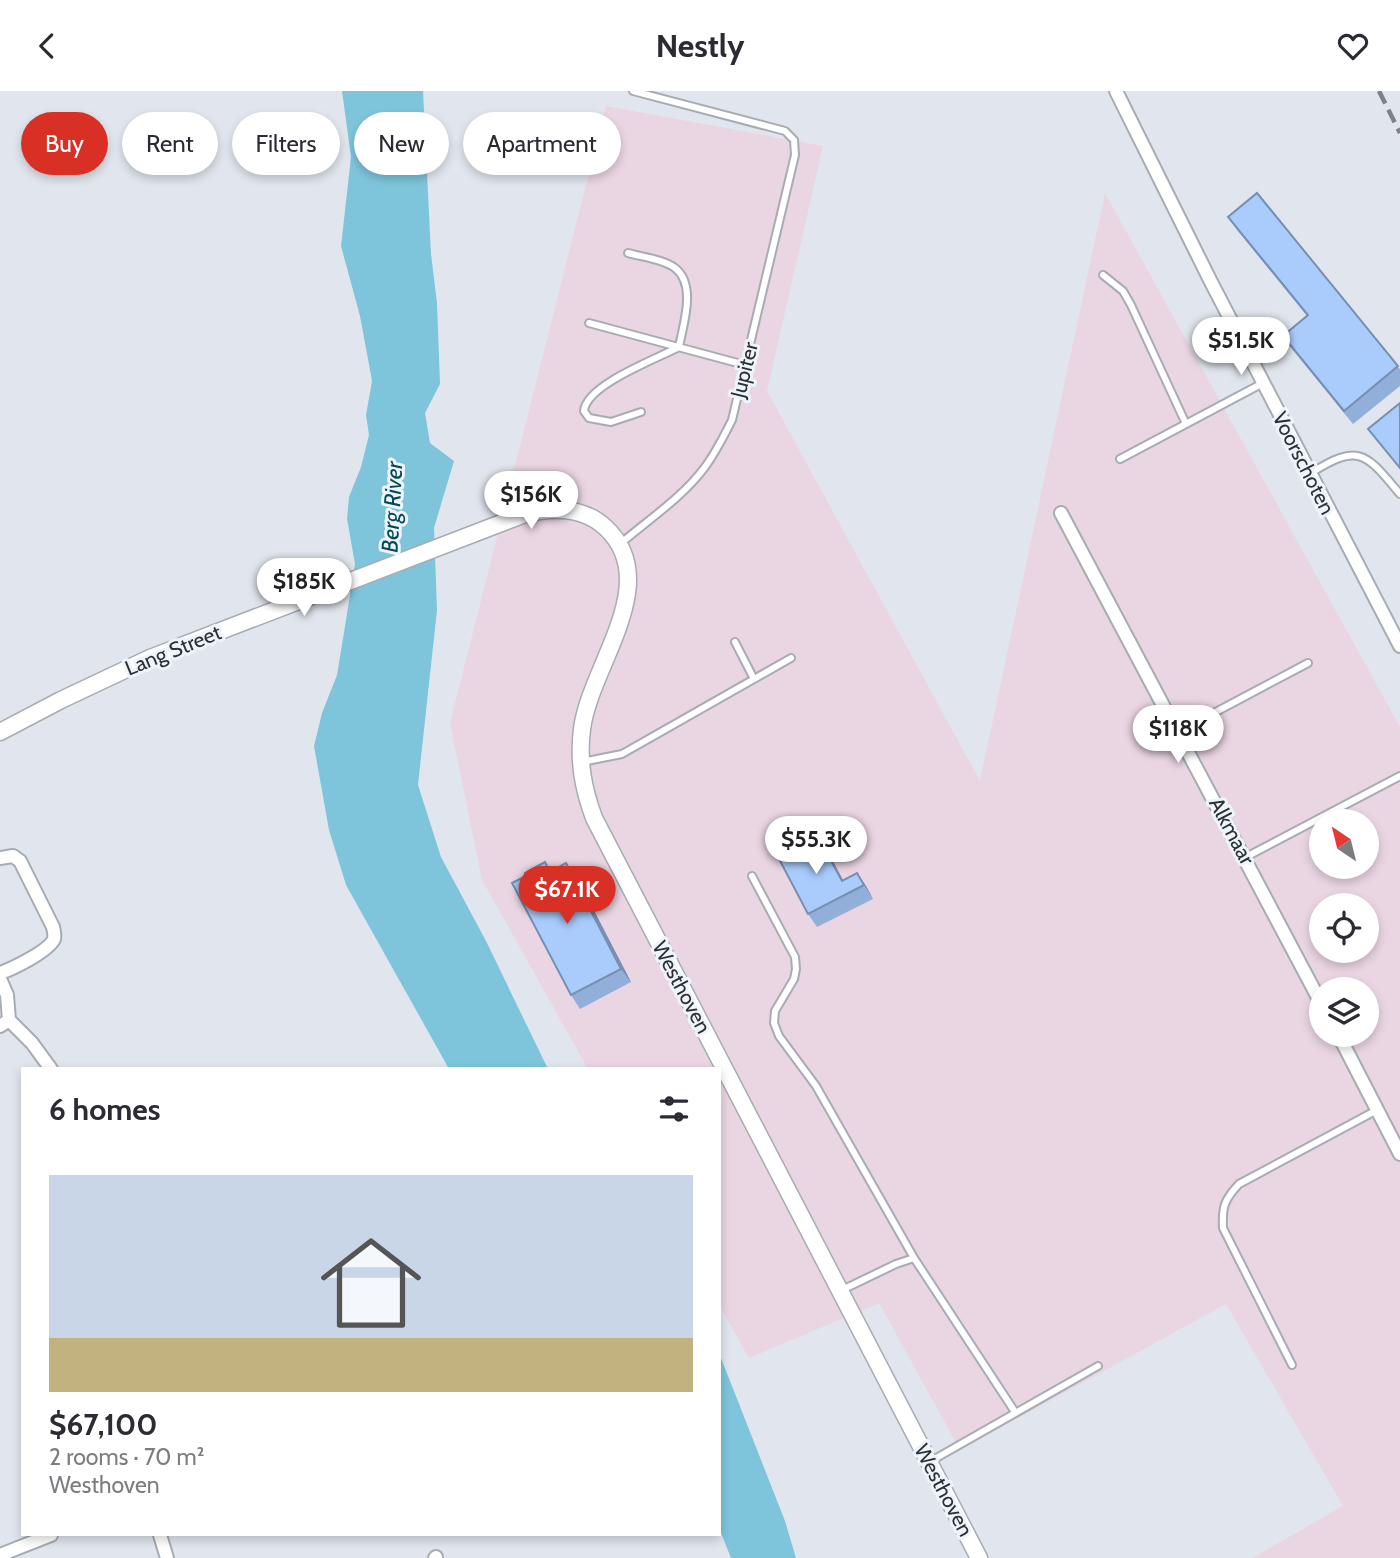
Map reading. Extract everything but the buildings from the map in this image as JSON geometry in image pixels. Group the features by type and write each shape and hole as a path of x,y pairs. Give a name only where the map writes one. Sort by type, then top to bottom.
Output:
{"street":[{"name":"Voorschoten","path":"1116,91 1263,383 1400,646"},
{"name":"Lang Street","path":"0,732 150,658 525,514 561,509 576,511 603,525 620,544"},
{"name":"Alkmaar","path":"1061,513 1309,980"},
{"name":"Westhoven","path":"620,544 626,560 628,593 623,613 586,707 580,762 585,793 594,818 979,1558"},
{"path":"0,858 13,856 20,861 55,936 52,942 38,953 0,973"},
{"path":"0,979 7,995 4,1023 32,1043 50,1067"},
{"path":"1345,1047 1400,1154"},
{"path":"0,1555 48,1536"},
{"path":"160,1536 167,1558"}],"lane":[{"name":"Jupiter","path":"620,544 686,488 704,469 719,447 732,420 795,155 793,140 785,131 633,91"},
{"path":"628,253 663,262 676,268 683,278 686,304 679,347"},
{"path":"1103,275 1123,291 1131,305 1186,424"},
{"path":"589,323 745,365"},
{"path":"640,412 611,422 589,418 584,411 589,397 602,386 679,347"},
{"path":"1120,459 1263,383"},
{"path":"1310,473 1333,459 1355,455 1378,468 1400,495"},
{"path":"735,642 754,679"},
{"path":"580,762 622,754 791,659"},
{"path":"1178,732 1308,663"},
{"path":"1246,857 1400,776"},
{"path":"752,876 795,957 794,979 775,1011 774,1023 779,1036 816,1086 914,1258 1015,1412"},
{"path":"1292,1365 1223,1229 1222,1210 1227,1196 1239,1184 1377,1110"},
{"path":"840,1291 914,1258"},
{"path":"929,1462 1098,1366"}],"shaded area":[{"path":"606,106 823,146 767,391 980,781 1105,193 1400,727 1400,1558 1252,1558 1343,1506 1226,1304 960,1450 879,1303 749,1358 721,1309 721,1067 587,1067 482,880 450,723 589,175 621,175 621,112 604,112"}],"water":[{"name":"Berg River","path":"342,91 423,91 424,112 354,112 354,175 427,175 440,384 425,413 430,443 454,461 434,528 437,610 418,785 441,857 486,941 547,1067 448,1067 346,885 329,830 314,746 322,713 337,675 355,564 347,519 349,497 361,467 369,435 366,415 372,381 360,316 341,246 351,157"},
{"path":"721,1358 785,1521 796,1558 731,1558 721,1533"}],"railway":[{"path":"1379,91 1400,133"}]}
